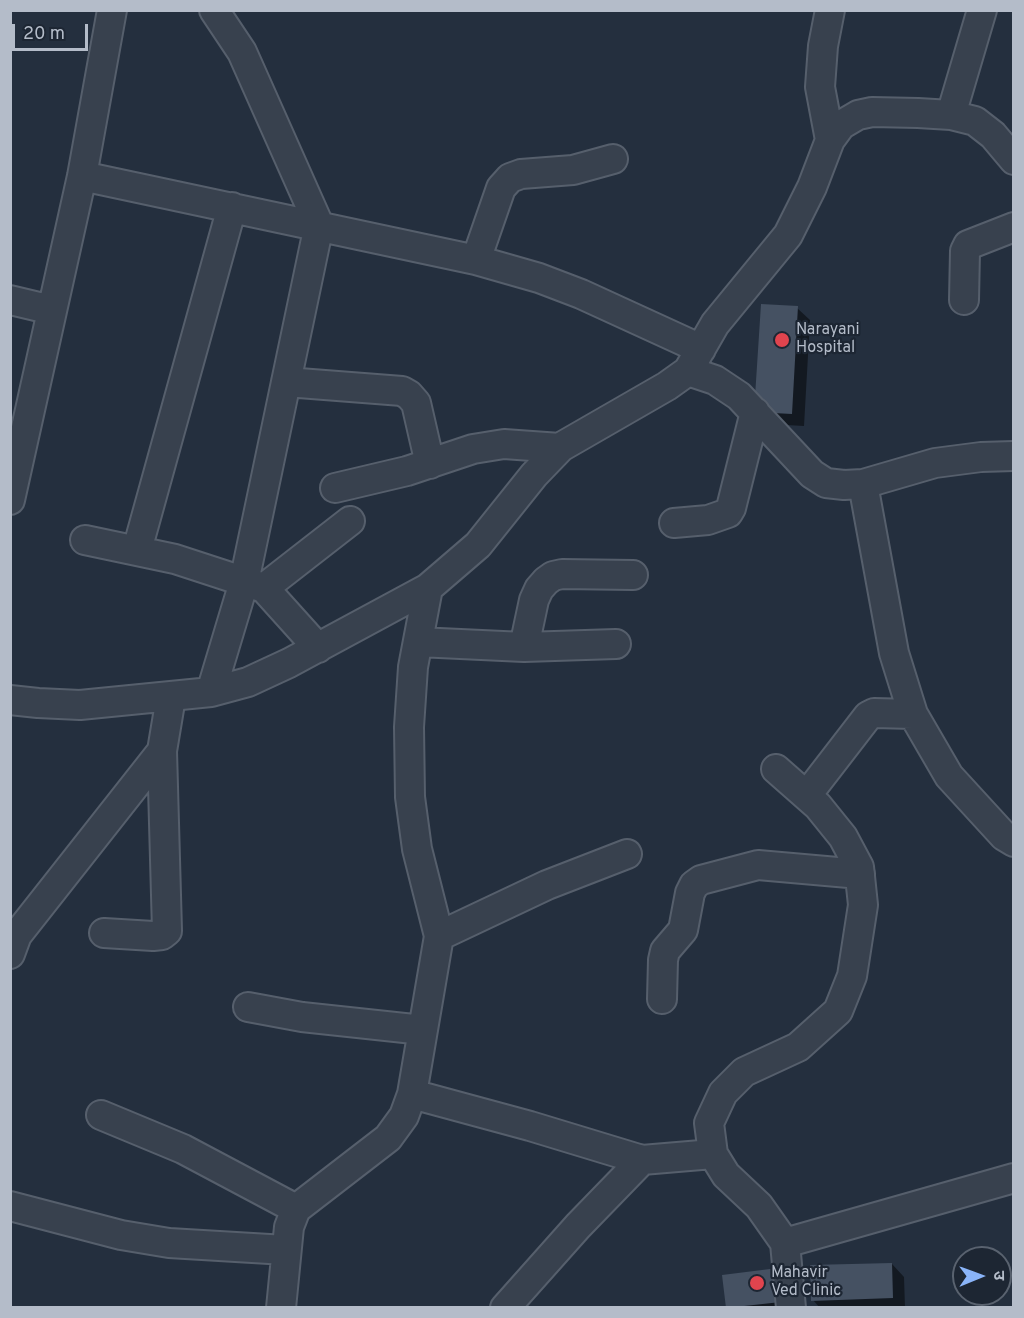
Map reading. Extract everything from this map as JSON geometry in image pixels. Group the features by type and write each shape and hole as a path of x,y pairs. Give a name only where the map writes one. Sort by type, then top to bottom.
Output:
{"street":[{"path":"10,500 82,176 112,10"},
{"path":"211,692 254,585 286,382 319,225 242,52 214,10"},
{"path":"830,10 820,87 830,140"},
{"path":"951,115 982,10"},
{"path":"10,700 38,704 80,705 211,692 248,682 318,648 428,588 478,545 534,475 560,448 667,386 695,360 716,324 788,235 812,186 830,140 841,125 858,115 906,112 951,115 975,121 993,135 1014,160"},
{"path":"476,260 501,188 510,178 521,174 573,170 613,159"},
{"path":"82,176 476,260 539,278 571,290 695,360 715,380 739,396 812,474 826,483 863,484 935,464 981,457 1014,456"},
{"path":"137,550 232,207"},
{"path":"964,300 965,251 968,245 1014,227"},
{"path":"10,300 52,310"},
{"path":"286,382 402,391 416,403 430,464"},
{"path":"674,523 708,520 728,513 755,412"},
{"path":"335,488 430,464 473,449 504,444 560,448"},
{"path":"863,484 894,653 913,714 949,776 1004,836 1014,842"},
{"path":"254,585 350,521"},
{"path":"85,540 176,559 254,585 318,648"},
{"path":"524,647 538,589 553,576 562,574 633,575"},
{"path":"281,1308 289,1227 296,1209 388,1138 404,1116 412,1094 439,936 417,849 410,798 409,727 413,667 428,588"},
{"path":"418,642 524,647 616,644"},
{"path":"104,933 153,936 167,931 162,751 171,697"},
{"path":"807,795 868,716 874,713 913,714"},
{"path":"10,954 17,935 162,751"},
{"path":"776,769 818,806 843,837 859,867 863,904 852,976 838,1011 798,1047 744,1072 723,1093 709,1123 713,1154 726,1174 759,1206 784,1243 791,1308"},
{"path":"439,936 547,885 627,854"},
{"path":"662,999 665,951 683,930 690,893 694,885 701,880 758,865 860,874"},
{"path":"248,1007 302,1017 423,1030"},
{"path":"412,1094 642,1160 713,1154"},
{"path":"100,1115 183,1149 296,1209"},
{"path":"504,1308 642,1160"},
{"path":"784,1243 1014,1178"},
{"path":"10,1206 121,1235 169,1243 286,1250"}],"building":[{"path":"761,304 798,306 792,414 754,412"},
{"path":"892,1263 893,1298 811,1301 810,1265"},
{"path":"786,1267 790,1301 726,1308 722,1275"}],"place":[{"name":"Narayani Hospital","path":"782,340"},
{"name":"Mahavir Ved Clinic","path":"757,1283"}]}
